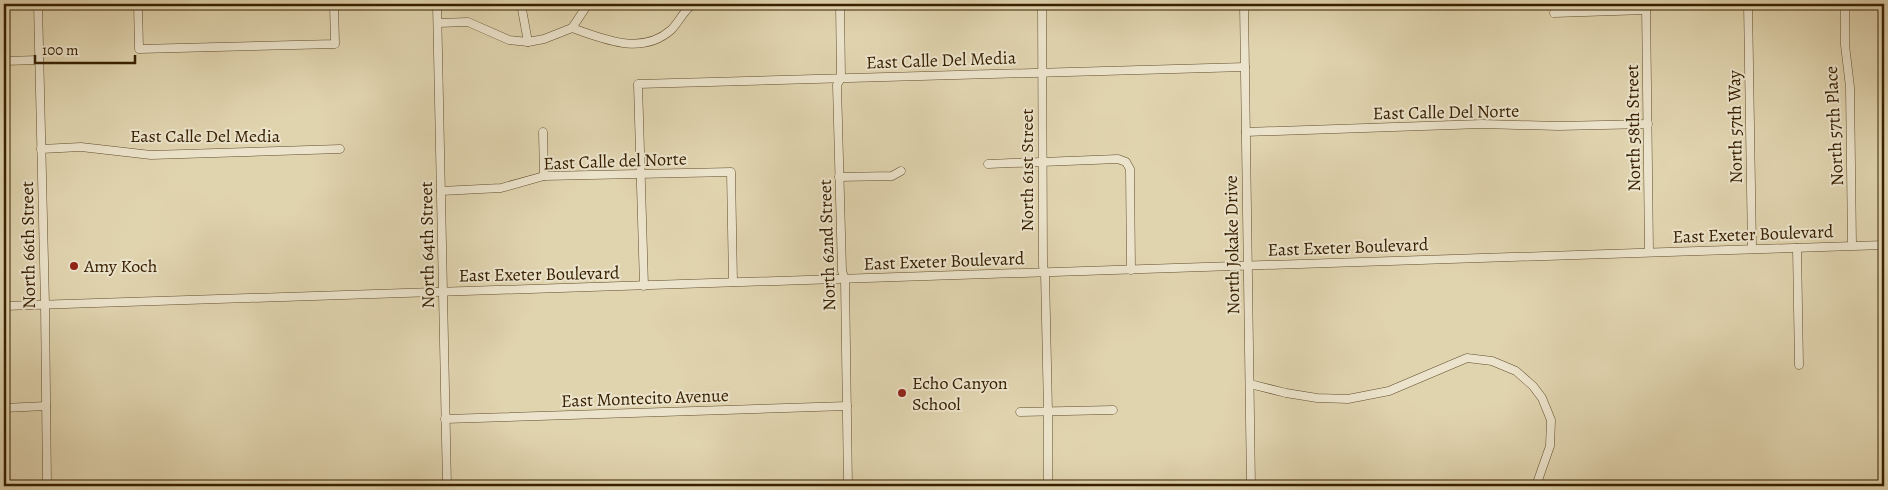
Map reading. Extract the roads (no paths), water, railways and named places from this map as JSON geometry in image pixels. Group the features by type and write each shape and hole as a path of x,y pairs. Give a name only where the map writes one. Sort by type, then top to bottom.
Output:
{"street":[{"name":"North 66th Street","path":"38,4 47,486"},
{"path":"138,4 140,49 336,44 334,4"},
{"name":"North 64th Street","path":"437,4 447,486"},
{"path":"521,4 528,42"},
{"path":"438,23 468,22 509,40 528,42 544,39 572,28 588,4"},
{"path":"572,28 603,39 630,44 650,43 663,36 677,24 689,6 693,4"},
{"name":"North 62nd Street","path":"840,4 841,78 837,85 842,271 844,280 848,486"},
{"name":"North 61st Street","path":"1042,4 1043,266 1045,273 1048,486"},
{"name":"North Jokake Drive","path":"1244,4 1251,486"},
{"name":"North 57th Way","path":"1748,4 1752,250"},
{"path":"1842,5 1875,4"},
{"name":"North 57th Place","path":"1842,5 1850,87 1852,245"},
{"path":"1554,13 1646,7"},
{"name":"North 58th Street","path":"1646,7 1649,252"},
{"path":"4,61 39,60"},
{"name":"East Calle Del Media","path":"641,174 638,84 1245,67"},
{"name":"East Calle Del Norte","path":"1246,132 1489,124 1558,126 1648,124"},
{"path":"543,132 544,176"},
{"name":"East Calle Del Media","path":"41,149 80,148 151,155 340,149"},
{"path":"988,164 1118,159 1126,162 1130,169 1131,270"},
{"name":"East Calle del Norte","path":"441,191 501,188 544,176 731,172 733,282"},
{"path":"839,177 892,176 901,172"},
{"path":"641,174 644,286"},
{"name":"East Exeter Boulevard","path":"4,306 1884,245"},
{"path":"1797,248 1799,365"},
{"path":"1250,384 1286,394 1316,398 1348,399 1389,391 1467,358 1492,361 1516,371 1533,386 1542,398 1551,420 1550,446 1536,486"},
{"path":"4,408 46,406"},
{"name":"East Montecito Avenue","path":"445,419 847,406"},
{"path":"1020,412 1113,410"}],"place":[{"name":"Amy Koch","path":"74,266"},
{"name":"Echo Canyon School","path":"902,393"}]}
